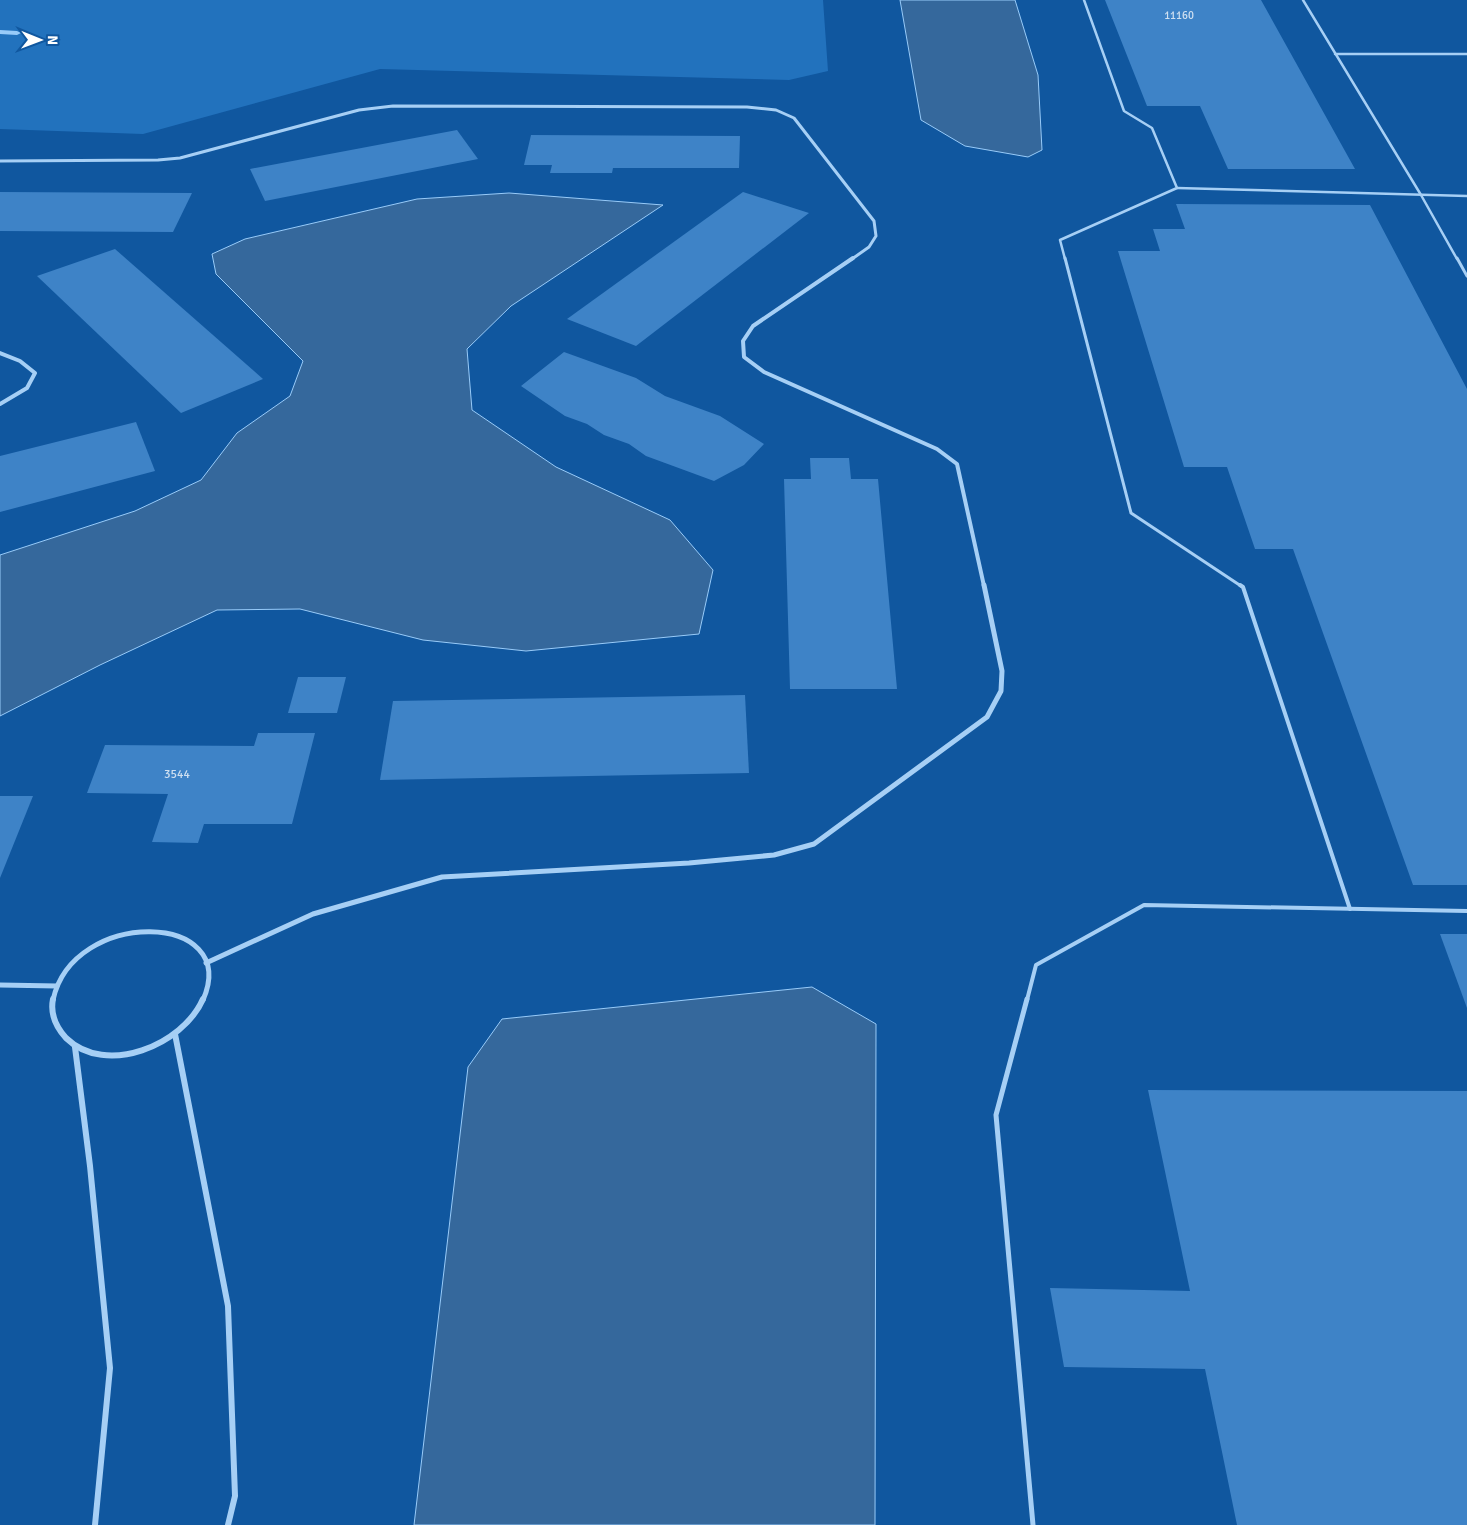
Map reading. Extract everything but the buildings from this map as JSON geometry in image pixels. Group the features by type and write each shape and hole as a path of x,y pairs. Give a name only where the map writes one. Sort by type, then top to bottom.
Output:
{"street":[{"path":"0,161 158,160 180,158 359,110 393,106 737,107 776,110 794,118 874,221 876,236 869,246 753,326 744,341 744,357 764,372 938,449 957,464 962,481 1002,671 1001,691 986,717 814,844 774,855 689,863 442,877 313,914 206,963"},
{"path":"0,353 20,361 35,373 27,388 0,404"},
{"path":"159,931 180,936 196,947 206,963 209,980 204,999 193,1018 175,1034 151,1048 123,1055 96,1055 75,1047 61,1036 53,1021 51,1004 57,986 69,967 87,950 110,938 134,932 159,931"},
{"path":"0,985 57,986"},
{"path":"175,1034 228,1306 235,1496 228,1525"},
{"path":"75,1047 90,1166 110,1368 94,1525"}],"lane":[{"path":"1084,0 1124,110 1152,128 1177,188"},
{"path":"1303,0 1421,195 1467,276"},
{"path":"1335,54 1467,54"},
{"path":"1350,909 1243,587 1131,513 1060,240 1177,188 1467,196"},
{"path":"1033,1525 996,1115 1036,965 1144,905 1467,911"}],"shaded area":[{"path":"0,0 823,0 828,71 789,80 380,69 143,134 0,129"},
{"path":"900,0 1015,0 1038,75 1042,150 1028,157 965,146 921,120"},
{"path":"509,193 663,205 511,306 467,349 472,410 556,467 670,520 713,570 699,634 526,651 423,640 300,609 217,610 100,665 0,716 0,555 135,511 201,480 237,433 290,396 303,361 216,274 212,254 245,239 417,199"},
{"path":"812,987 876,1024 875,1525 414,1525 468,1067 502,1019"}],"waterway":[{"path":"0,32 17,33"}]}
